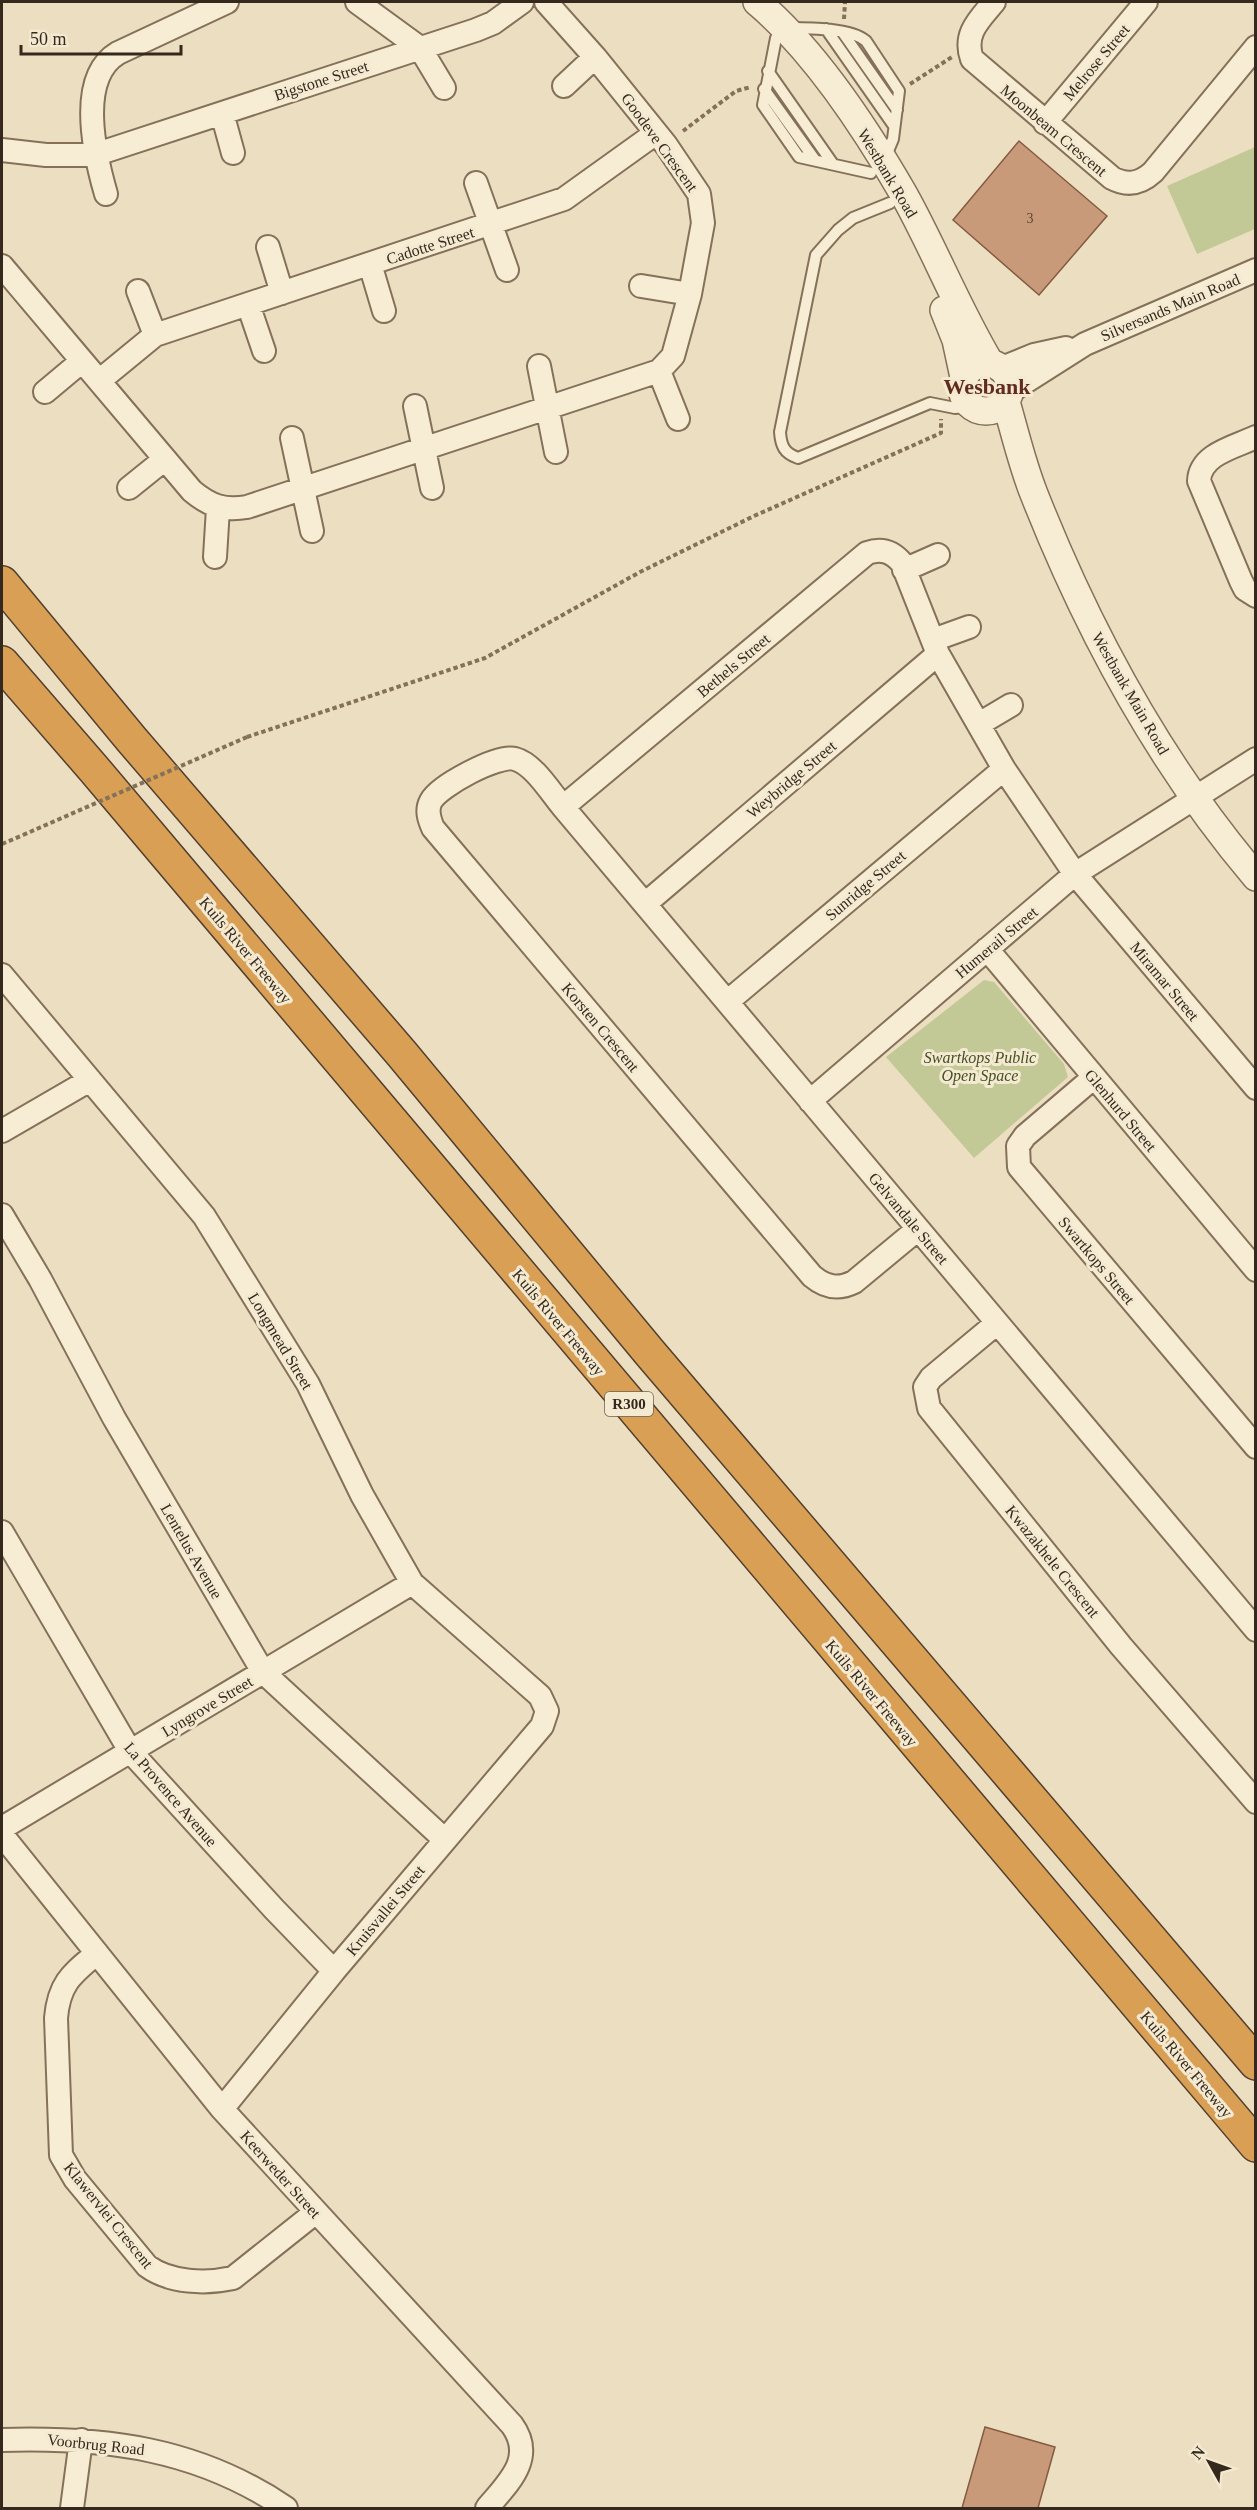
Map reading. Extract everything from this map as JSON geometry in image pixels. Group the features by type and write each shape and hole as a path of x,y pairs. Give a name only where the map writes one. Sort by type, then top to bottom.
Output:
{"highway":[{"name":"R300","path":"2,584 140,749 402,1054 643,1344 1256,2062"},
{"name":"Kuils River Freeway","path":"2,663 1256,2145"}],"street":[{"path":"106,195 94,155 92,125 96,87 104,63 118,53 227,2"},
{"path":"357,2 420,48 444,88"},
{"name":"Bigstone Street","path":"2,150 46,155 94,155 493,23 522,2"},
{"name":"Goodeve Crescent","path":"546,2 596,57 661,139 699,194 703,207 704,223 690,294 673,356 659,371"},
{"name":"Westbank Road","path":"757,2 782,33 837,92 877,168 890,203 933,284 956,340 964,378 964,396 994,390 972,333 903,193 877,168"},
{"path":"969,50 972,30 994,2"},
{"name":"Melrose Street","path":"1045,123 1146,2"},
{"name":"Moonbeam Crescent","path":"969,50 978,67 1112,178 1125,183 1140,181 1153,172 1256,47"},
{"path":"564,86 596,57"},
{"path":"222,113 233,153"},
{"name":"Cadotte Street","path":"99,381 155,335 564,199 661,139"},
{"name":"Cadotte Street","path":"476,183 507,270"},
{"path":"268,248 282,293"},
{"name":"Cadotte Street","path":"370,264 384,310"},
{"path":"2,266 192,490 218,507 247,507 659,371 678,419"},
{"name":"Silversands Main Road","path":"994,390 1034,355 1085,344 1256,270"},
{"path":"641,286 690,294"},
{"path":"138,291 155,335"},
{"path":"248,304 264,351"},
{"path":"45,392 82,361"},
{"path":"539,366 556,452"},
{"name":"Westbank Main Road","path":"994,390 1033,492 1089,619 1126,690 1194,798 1256,877"},
{"path":"415,406 432,488"},
{"path":"1256,437 1209,459 1202,468 1199,481 1241,581 1245,589 1256,596"},
{"path":"292,438 312,531"},
{"path":"129,488 165,459"},
{"path":"215,557 218,507"},
{"name":"Bethels Street","path":"563,807 867,553 875,550 891,552 902,562 936,647 1004,769 1076,874"},
{"path":"904,570 938,555"},
{"path":"936,647 969,627"},
{"name":"Weybridge Street","path":"645,904 936,647"},
{"path":"979,724 1011,705"},
{"name":"Korsten Crescent","path":"563,807 525,764 507,757 493,760 442,789 432,798 428,812 433,828 812,1276 828,1286 837,1287 854,1282 918,1229"},
{"name":"Humerail Street","path":"810,1101 1076,874 1256,759"},
{"name":"Sunridge Street","path":"727,1002 1004,769"},
{"name":"Gelvandale Street","path":"563,807 1256,1630"},
{"name":"Miramar Street","path":"1076,874 1256,1088"},
{"name":"Glenhurd Street","path":"987,949 1256,1270"},
{"name":"Longmead Street","path":"2,975 204,1216 308,1384 362,1495 412,1583 540,1696 547,1711"},
{"name":"Swartkops Street","path":"1093,1078 1025,1136 1018,1146 1019,1167 1256,1447"},
{"path":"2,1131 90,1080"},
{"name":"Lentelus Avenue","path":"2,1215 40,1279 114,1418 263,1672 444,1839"},
{"name":"Kwazakhele Crescent","path":"997,1323 931,1378 925,1388 929,1408 1121,1646 1256,1802"},
{"name":"La Provence Avenue","path":"2,1532 130,1751 274,1910 334,1971"},
{"name":"Lyngrove Street","path":"2,1828 412,1583"},
{"name":"Kruisvallei Street","path":"222,2109 444,1839 542,1726 547,1711"},
{"name":"Keerweder Street","path":"2,1835 222,2109 517,2432 522,2455 517,2472 487,2508"},
{"name":"Klawervlei Crescent","path":"97,1953 69,1976 57,1999 61,2155 75,2180 147,2266 157,2273 184,2280 217,2282 233,2278 316,2212"},
{"name":"Voorbrug Road","path":"2,2440 81,2440 117,2443 185,2458 241,2482 286,2508"},
{"path":"72,2508 81,2440"}],"lane":[{"path":"826,29 894,126"},
{"path":"844,29 897,110 894,126 877,168 815,160 760,89 782,33 844,29"},
{"path":"768,71 833,164"},
{"path":"890,203 853,218 838,230 816,255 780,432 785,451 798,458 930,403 955,408 994,390"}],"path":[{"path":"844,29 845,2"},
{"path":"905,87 951,58 969,50"},
{"path":"661,139 735,91 748,86 760,89"},
{"path":"2,844 247,737 485,658 681,552 754,516 941,433 941,412"}],"green space":[{"path":"1255,147 1255,229 1197,254 1167,186"},
{"name":"Swartkops Public Open Space","path":"984,980 994,982 1064,1064 1068,1077 974,1158 886,1057"}],"building":[{"path":"1019,141 1107,216 1039,295 953,220"},
{"path":"985,2427 1055,2447 1038,2508 962,2508"}],"district":[{"name":"Wesbank","path":"987,386"}]}
